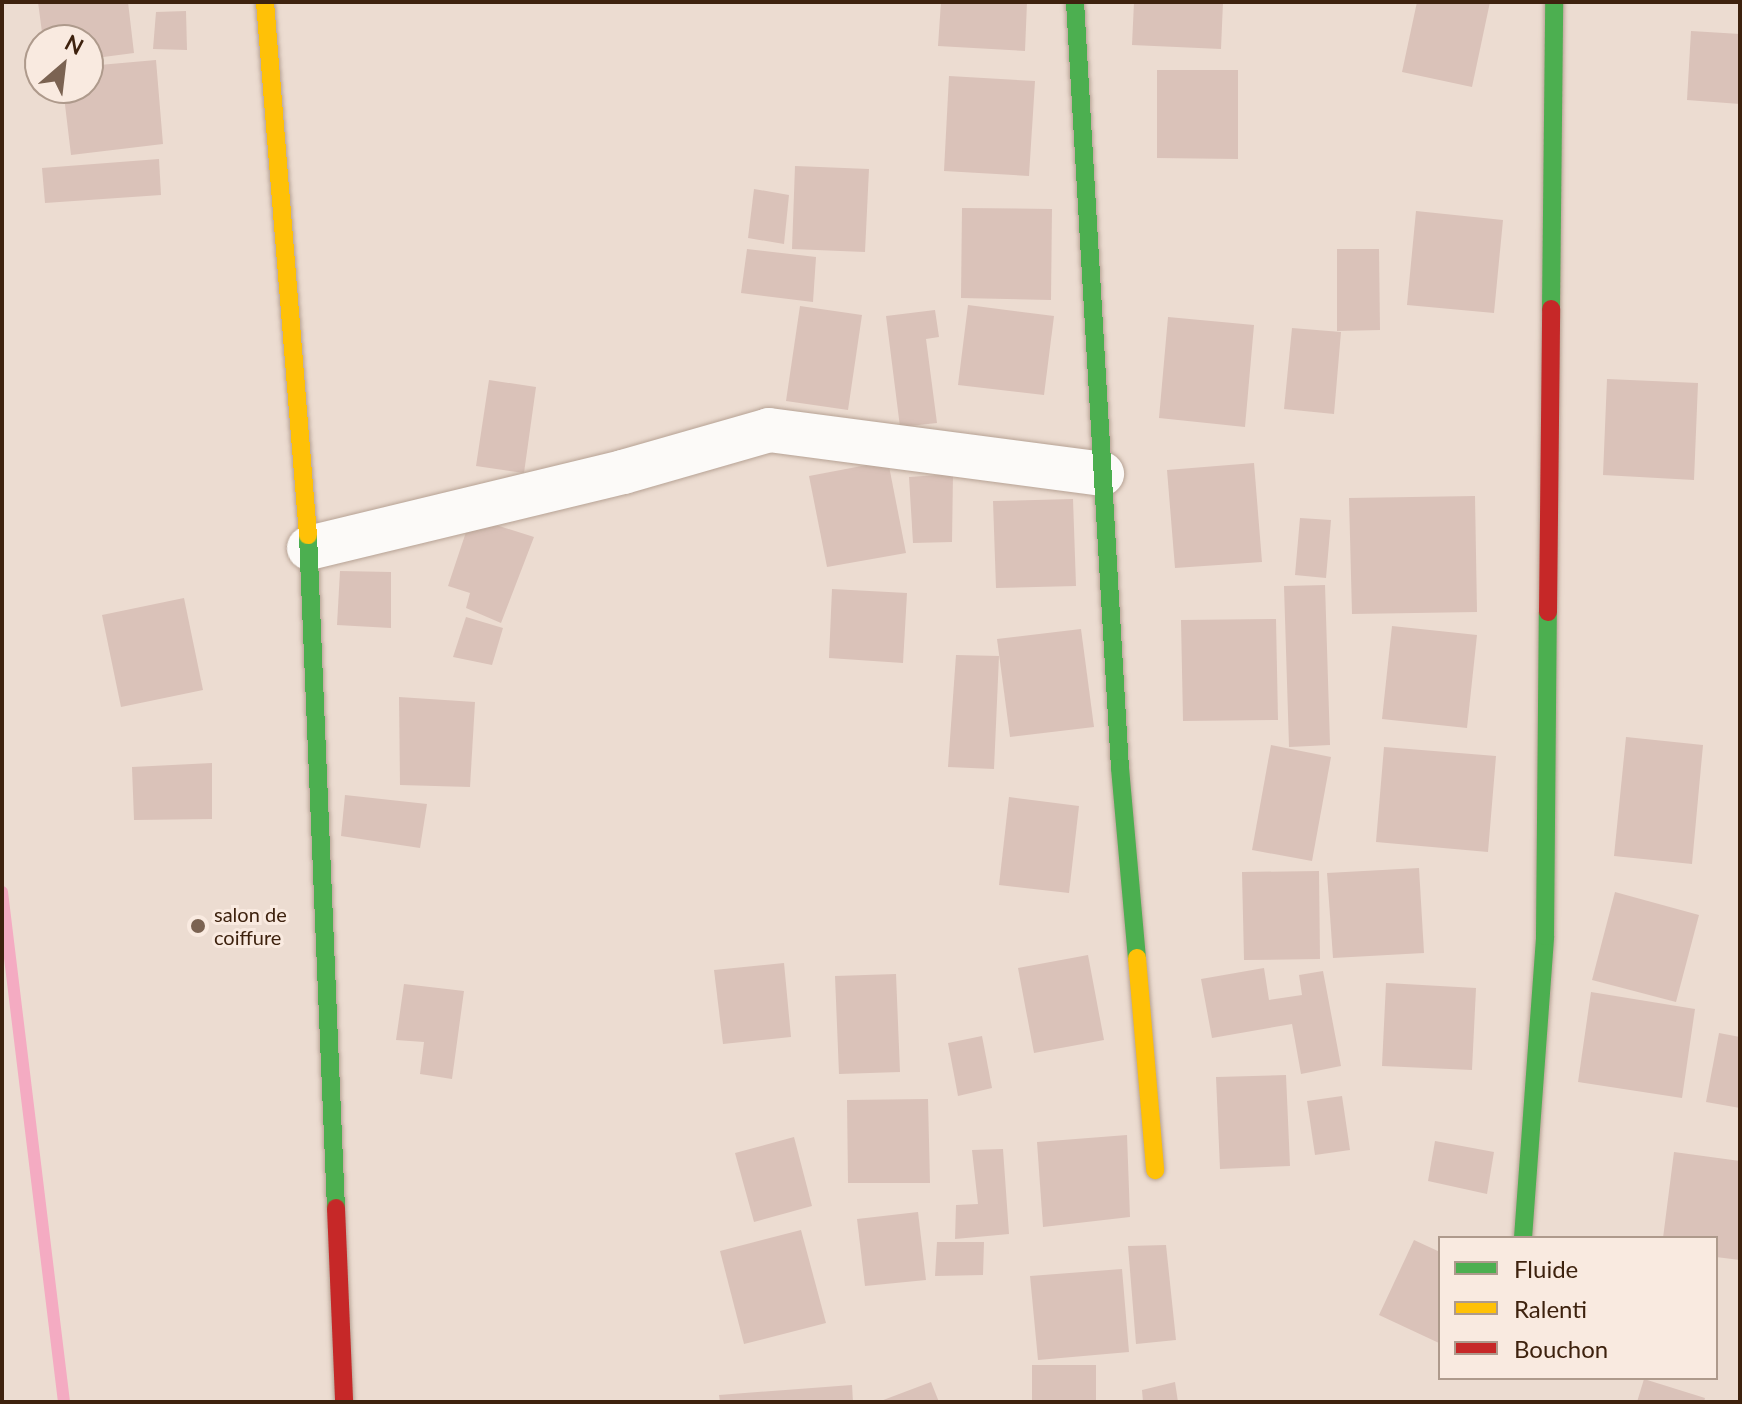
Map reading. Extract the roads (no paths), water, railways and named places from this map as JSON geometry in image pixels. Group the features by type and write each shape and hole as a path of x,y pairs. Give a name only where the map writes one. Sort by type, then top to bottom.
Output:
{"street":[{"path":"265,2 309,548 344,1402"},
{"path":"1075,2 1120,768 1155,1170"},
{"path":"1523,1236 1545,936 1554,2"},
{"path":"309,548 623,472 769,430 1102,474"}],"waterway":[{"path":"2,892 64,1402"}],"place":[{"name":"salon de coiffure","path":"198,926"}]}
